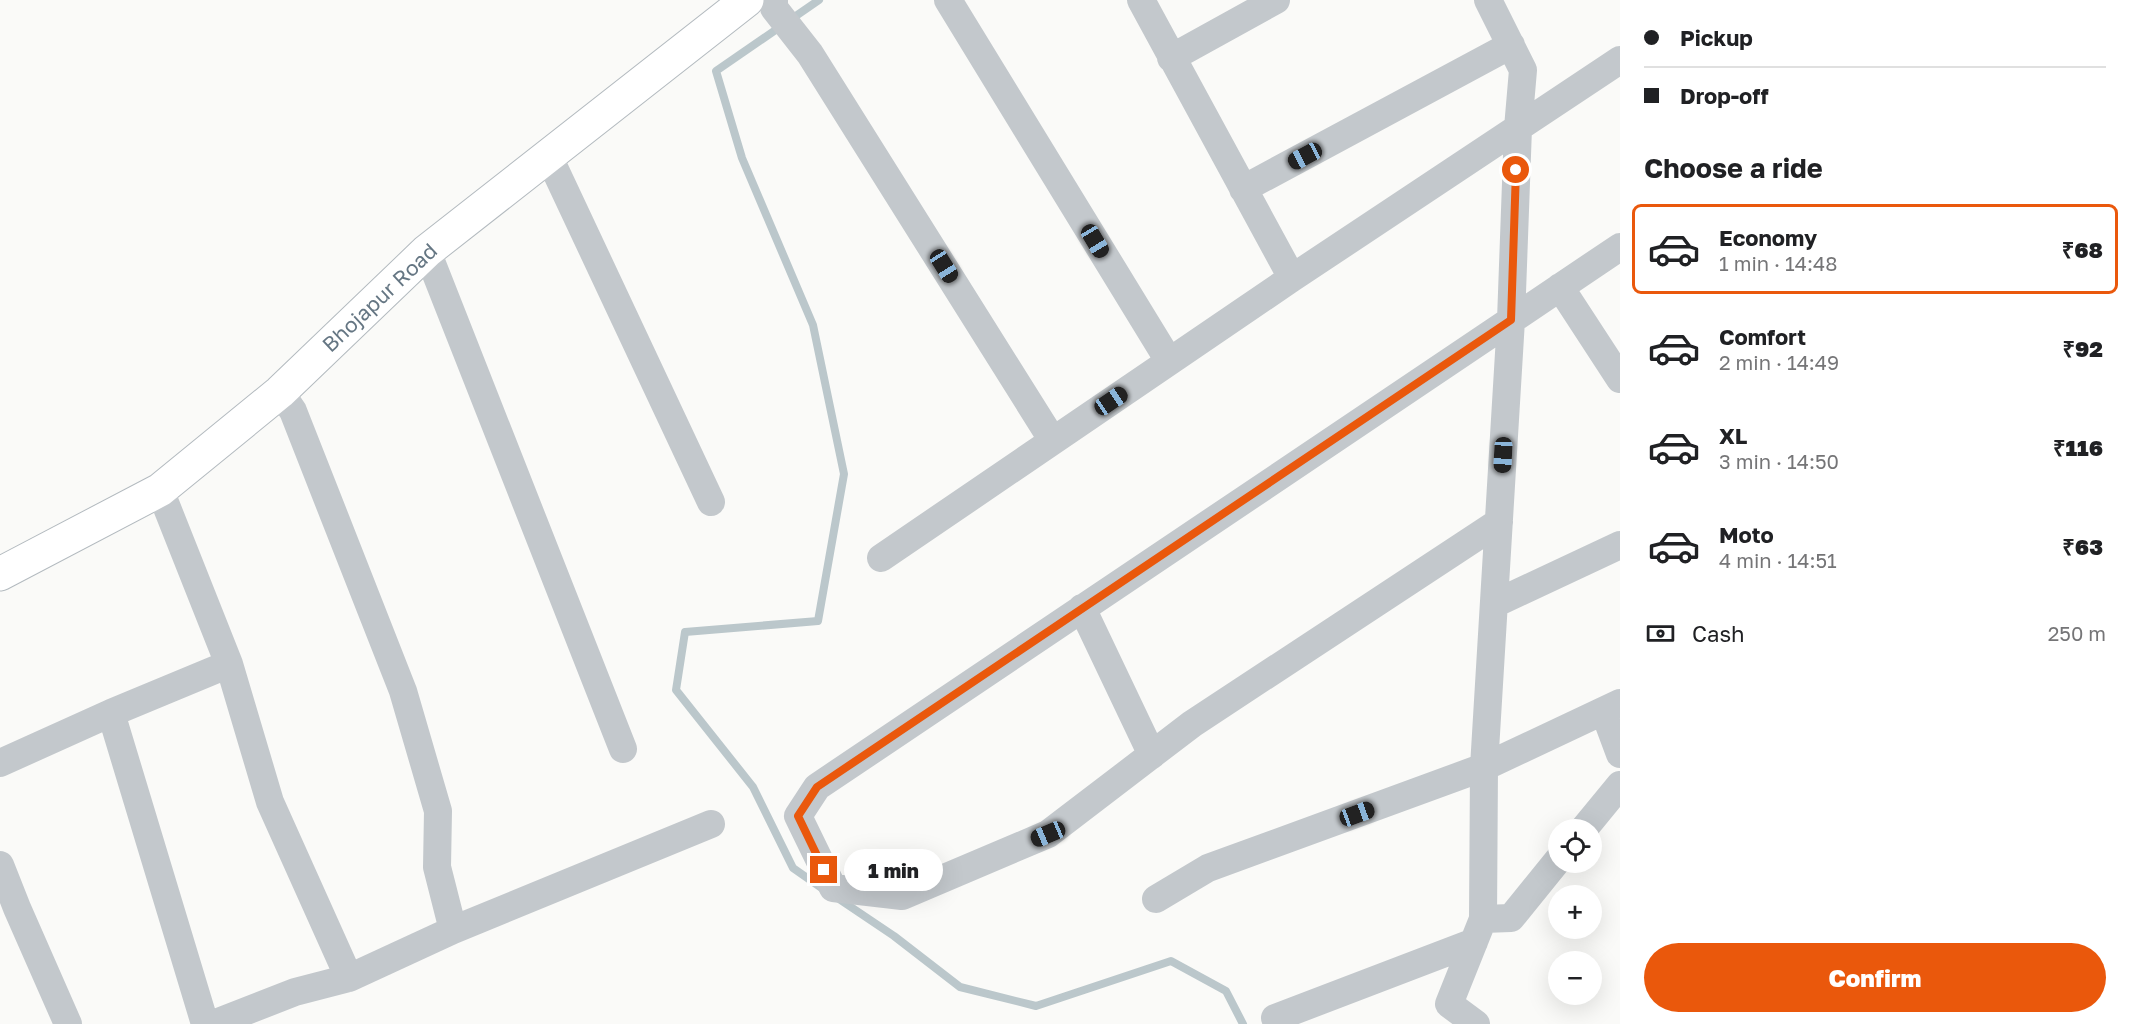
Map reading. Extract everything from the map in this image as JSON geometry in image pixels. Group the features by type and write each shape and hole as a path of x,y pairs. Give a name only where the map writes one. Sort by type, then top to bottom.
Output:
{"street":[{"path":"948,0 1169,361"},
{"path":"1141,0 1292,278"},
{"path":"1171,58 1276,0"},
{"path":"1476,1024 1449,1004 1478,931 1484,767 1511,320 1518,128 1523,70 1488,0"},
{"path":"765,3 810,54 1053,441"},
{"name":"Bhojapur Road","path":"0,574 160,490 280,392 427,251 549,157 765,3"},
{"path":"1243,189 1510,45"},
{"path":"881,558 1292,278 1620,60"},
{"path":"549,157 711,502"},
{"path":"1499,522 1192,724 1048,834 902,896 833,888 798,816 817,787 1620,247"},
{"path":"427,251 623,749"},
{"path":"1560,287 1620,379"},
{"path":"280,392 293,411 403,691 438,811 437,867 453,930"},
{"path":"160,490 229,664 270,802 350,978"},
{"path":"1494,603 1620,545"},
{"path":"1082,608 1152,755"},
{"path":"0,763 111,713 229,664"},
{"path":"1156,899 1208,868 1484,767 1612,707 1620,754"},
{"path":"111,713 205,1024"},
{"path":"1592,819 1620,785"},
{"path":"213,1024 295,992 350,978 453,930 711,824"},
{"path":"0,865 68,1024"},
{"path":"1278,1024 1275,1018 1511,918 1548,872"}],"waterway":[{"path":"819,0 716,71 742,158 813,325 844,474 818,621 685,632 676,690 753,787 793,868 823,889"},
{"path":"839,899 894,936 960,987 1036,1006 1171,961 1226,991 1243,1024"}],"route":[{"path":"824,870 798,816 817,787 1511,320 1516,170"}]}
